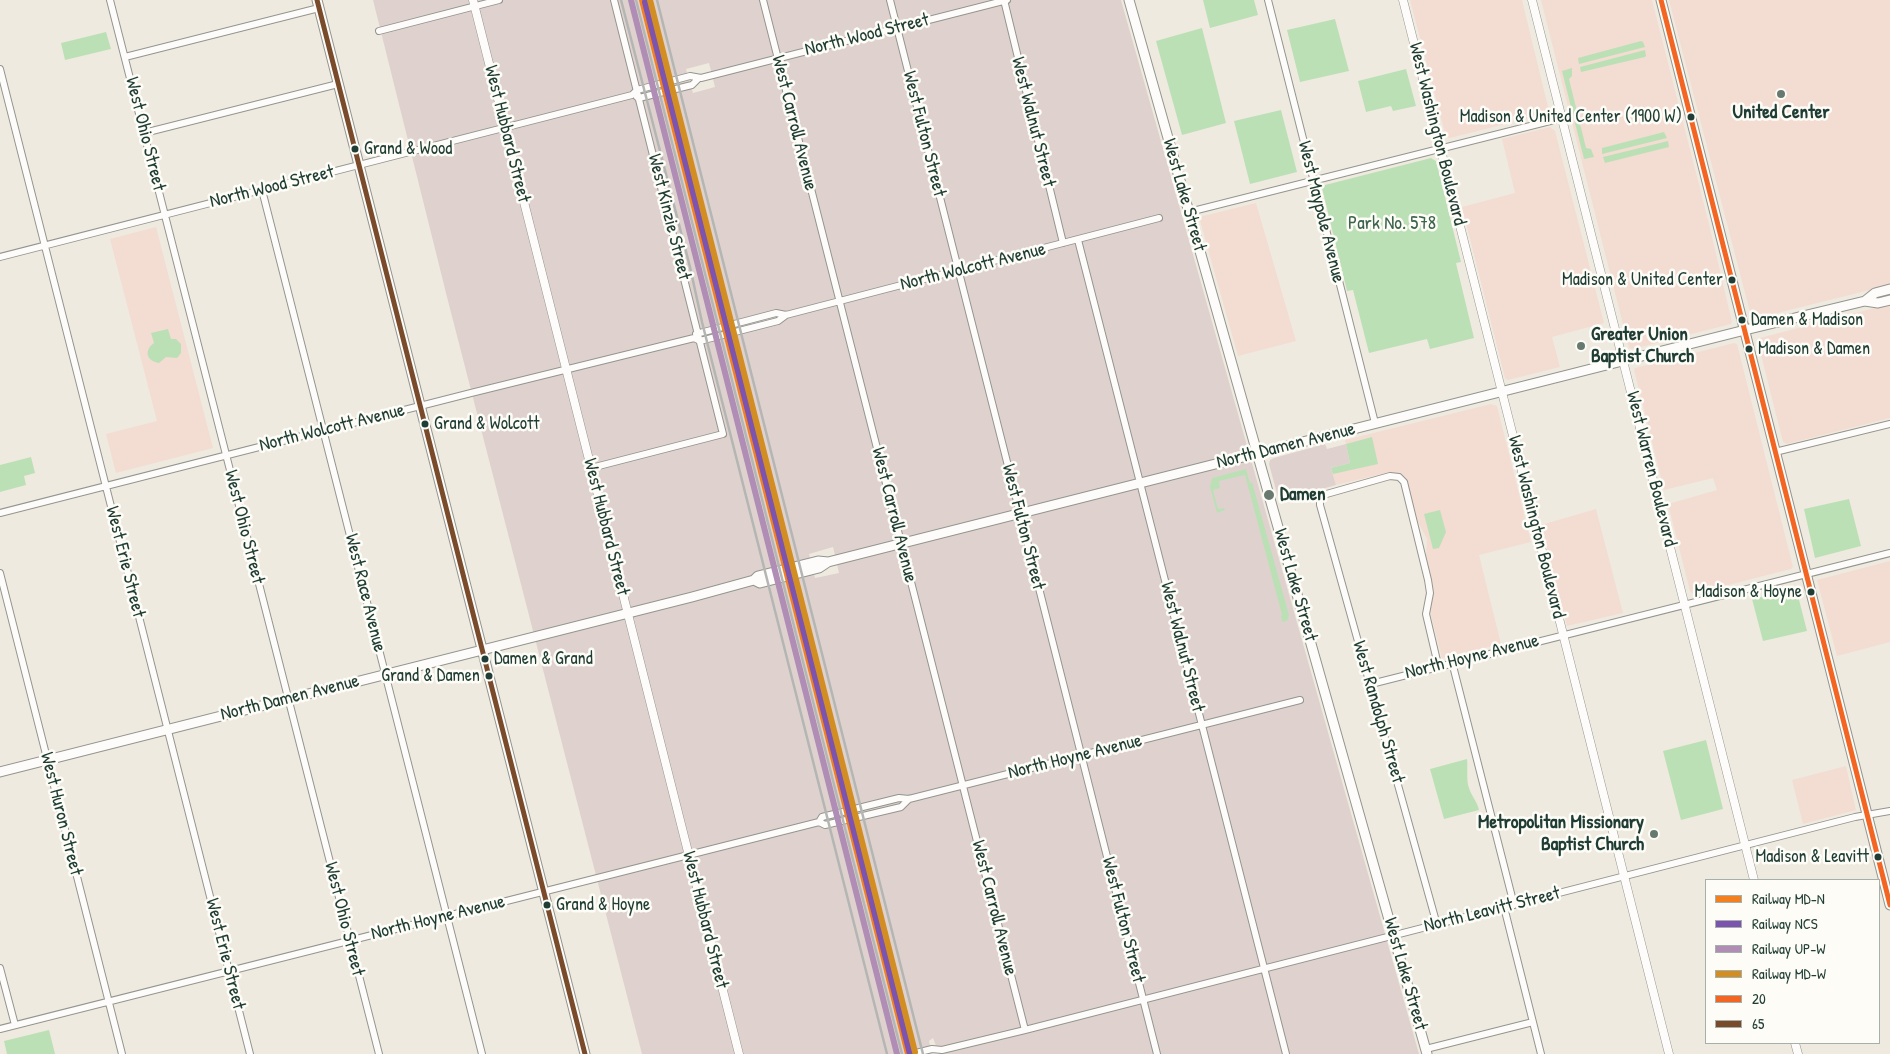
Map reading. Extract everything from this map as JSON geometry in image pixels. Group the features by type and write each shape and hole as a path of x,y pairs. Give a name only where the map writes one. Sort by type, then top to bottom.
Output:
{"main road":[{"name":"West Lake Street","path":"1129,0 1427,1052"},
{"path":"1661,0 1890,905"},
{"path":"318,4 585,1054"},
{"path":"1865,301 1875,293 1890,289"},
{"path":"1865,301 1878,303 1890,300"},
{"name":"North Damen Avenue","path":"0,772 754,580 758,576 818,561 828,562 901,544 1865,301"}],"street":[{"name":"West Ohio Street","path":"110,0 378,1054"},
{"path":"379,30 473,3 499,0"},
{"name":"West Kinzie Street","path":"591,468 723,434 697,337 639,98 634,92 614,0"},
{"name":"West Carroll Avenue","path":"763,0 1025,1030"},
{"name":"West Fulton Street","path":"890,0 1156,1054"},
{"name":"North Wood Street","path":"0,257 505,129 690,76 698,78 1005,0"},
{"name":"West Walnut Street","path":"1005,0 1063,243"},
{"name":"West Maypole Avenue","path":"1268,0 1375,423"},
{"name":"West Washington Boulevard","path":"1403,0 1669,1054"},
{"name":"West Warren Boulevard","path":"1532,0 1754,879"},
{"name":"West Hubbard Street","path":"473,3 739,1054"},
{"path":"125,57 318,4"},
{"name":"West Erie Street","path":"0,69 250,1054"},
{"name":"North Wood Street","path":"639,98 692,84 698,78"},
{"path":"144,134 338,84"},
{"path":"1189,212 1562,118"},
{"name":"West Race Avenue","path":"262,190 482,1054"},
{"name":"North Wolcott Avenue","path":"0,513 697,337 776,313 786,314 839,301 1160,218"},
{"name":"West Walnut Street","path":"1078,240 1286,1054"},
{"path":"1775,452 1890,424"},
{"name":"West Randolph Street","path":"1437,924 1320,505 1320,499 1323,495 1390,476 1399,477 1404,482 1428,580 1430,592 1426,614 1438,666"},
{"name":"North Hoyne Avenue","path":"1370,684 1685,603 1890,553"},
{"name":"West Huron Street","path":"0,573 122,1054"},
{"path":"1452,662 1514,905"},
{"name":"North Hoyne Avenue","path":"0,1029 819,822 825,825 901,806 909,799 1300,700"},
{"name":"North Leavitt Street","path":"912,1054 932,1049 940,1052 1504,907 1867,815 1890,811"},
{"path":"1504,907 1541,1054"},
{"path":"0,968 15,1025"},
{"path":"1427,1052 1533,1022"}],"shaded area":[{"path":"373,0 1121,0 1419,1054 939,1054 933,1038 929,1041 932,1054 642,1054 447,297","holes":["709,63 715,87 693,93 686,69","833,547 839,573 815,578 809,554"]},
{"path":"1410,0 1522,0 1549,111 1545,114 1450,138 1446,137"},
{"path":"1541,0 1652,0 1709,224 1731,324 1633,349 1629,348"},
{"path":"1669,0 1890,0 1890,285 1757,318 1751,316"},
{"path":"1550,127 1555,131 1604,323 1552,337 1560,367 1508,380 1505,378 1462,207 1515,193 1502,139"},
{"path":"1256,203 1296,341 1238,356 1199,217"},
{"path":"156,227 213,448 116,473 106,434 157,421 110,239"},
{"path":"1890,304 1890,418 1787,444 1783,442 1758,343 1760,338"},
{"path":"1734,343 1737,344 1793,567 1693,594 1690,591 1668,504 1717,490 1713,478 1664,490 1634,370 1635,368"},
{"path":"1491,404 1497,406 1531,542 1479,555 1501,644 1442,658 1430,612 1432,590 1426,556 1427,539 1418,522 1406,479 1402,475 1390,472 1336,485 1331,468 1350,463 1345,440"},
{"path":"1325,444 1327,449 1346,444 1350,463 1331,468 1336,485 1279,501 1269,464 1270,460"},
{"path":"1596,509 1623,613 1567,626 1541,525"},
{"path":"1890,561 1890,642 1837,656 1817,580"},
{"path":"1846,766 1856,810 1803,824 1792,780"}],"green space":[{"path":"1203,0 1254,0 1258,15 1210,28"},
{"path":"1335,19 1349,71 1300,82 1287,30"},
{"path":"1202,28 1226,123 1182,135 1156,41"},
{"path":"106,32 111,49 65,60 61,43"},
{"path":"1641,41 1645,47 1579,64 1578,58"},
{"path":"1645,50 1645,57 1581,72 1580,67"},
{"path":"1572,68 1572,76 1569,79 1586,148 1591,149 1594,157 1584,159 1562,71"},
{"path":"1406,69 1416,106 1393,111 1391,106 1366,112 1358,81"},
{"path":"1281,110 1297,172 1250,184 1234,121"},
{"path":"1664,132 1667,138 1602,154 1602,148"},
{"path":"1668,141 1669,147 1605,163 1603,157"},
{"name":"Park No. 578","path":"1431,158 1436,161 1461,262 1456,263 1474,338 1430,349 1427,339 1369,353 1353,290 1347,291 1322,188 1325,185"},
{"path":"168,329 171,339 176,339 181,344 181,353 177,358 166,357 159,363 155,362 148,355 149,349 154,343 151,333"},
{"path":"1372,437 1378,464 1333,474 1331,468 1350,463 1346,444"},
{"path":"31,457 35,473 24,476 26,485 0,492 0,465"},
{"path":"1246,469 1250,483 1252,482 1289,615 1287,621 1282,622 1282,615 1245,475 1219,481 1220,488 1213,490 1218,509 1224,508 1225,510 1217,513 1210,487 1212,478"},
{"path":"1849,499 1861,546 1815,558 1804,509"},
{"path":"1440,510 1446,532 1439,548 1433,549 1424,514"},
{"path":"1796,588 1807,631 1763,641 1752,599"},
{"path":"1706,740 1723,809 1681,820 1663,751"},
{"path":"1467,759 1468,785 1479,810 1444,819 1430,769"},
{"path":"49,1030 55,1054 7,1054 4,1041"}],"railway":[{"path":"621,0 690,267 702,322 887,1054"},
{"path":"636,0 902,1054"},
{"path":"657,0 923,1054"}],"rail line":[{"name":"UP-W","path":"631,0 897,1054"},
{"name":"MD-N","path":"642,0 908,1054"},
{"name":"MD-W","path":"650,0 915,1052"},
{"name":"NCS","path":"645,2 910,1054"}],"transit line":[{"name":"65","path":"317,0 585,1054"},
{"name":"20","path":"1661,0 1890,905"}],"place":[{"name":"United Center","path":"1781,94"},
{"name":"Madison & United Center (1900 W)","path":"1691,117"},
{"name":"Grand & Wood","path":"355,149"},
{"name":"Madison & United Center","path":"1732,280"},
{"name":"Damen & Madison","path":"1742,320"},
{"name":"Greater Union Baptist Church","path":"1581,346"},
{"name":"Madison & Damen","path":"1749,349"},
{"name":"Grand & Wolcott","path":"425,424"},
{"name":"Damen","path":"1269,495"},
{"name":"Madison & Hoyne","path":"1811,592"},
{"name":"Damen & Grand","path":"485,659"},
{"name":"Grand & Damen","path":"489,676"},
{"name":"Metropolitan Missionary Baptist Church","path":"1654,834"},
{"name":"Madison & Leavitt","path":"1878,857"},
{"name":"Grand & Hoyne","path":"547,905"}]}
